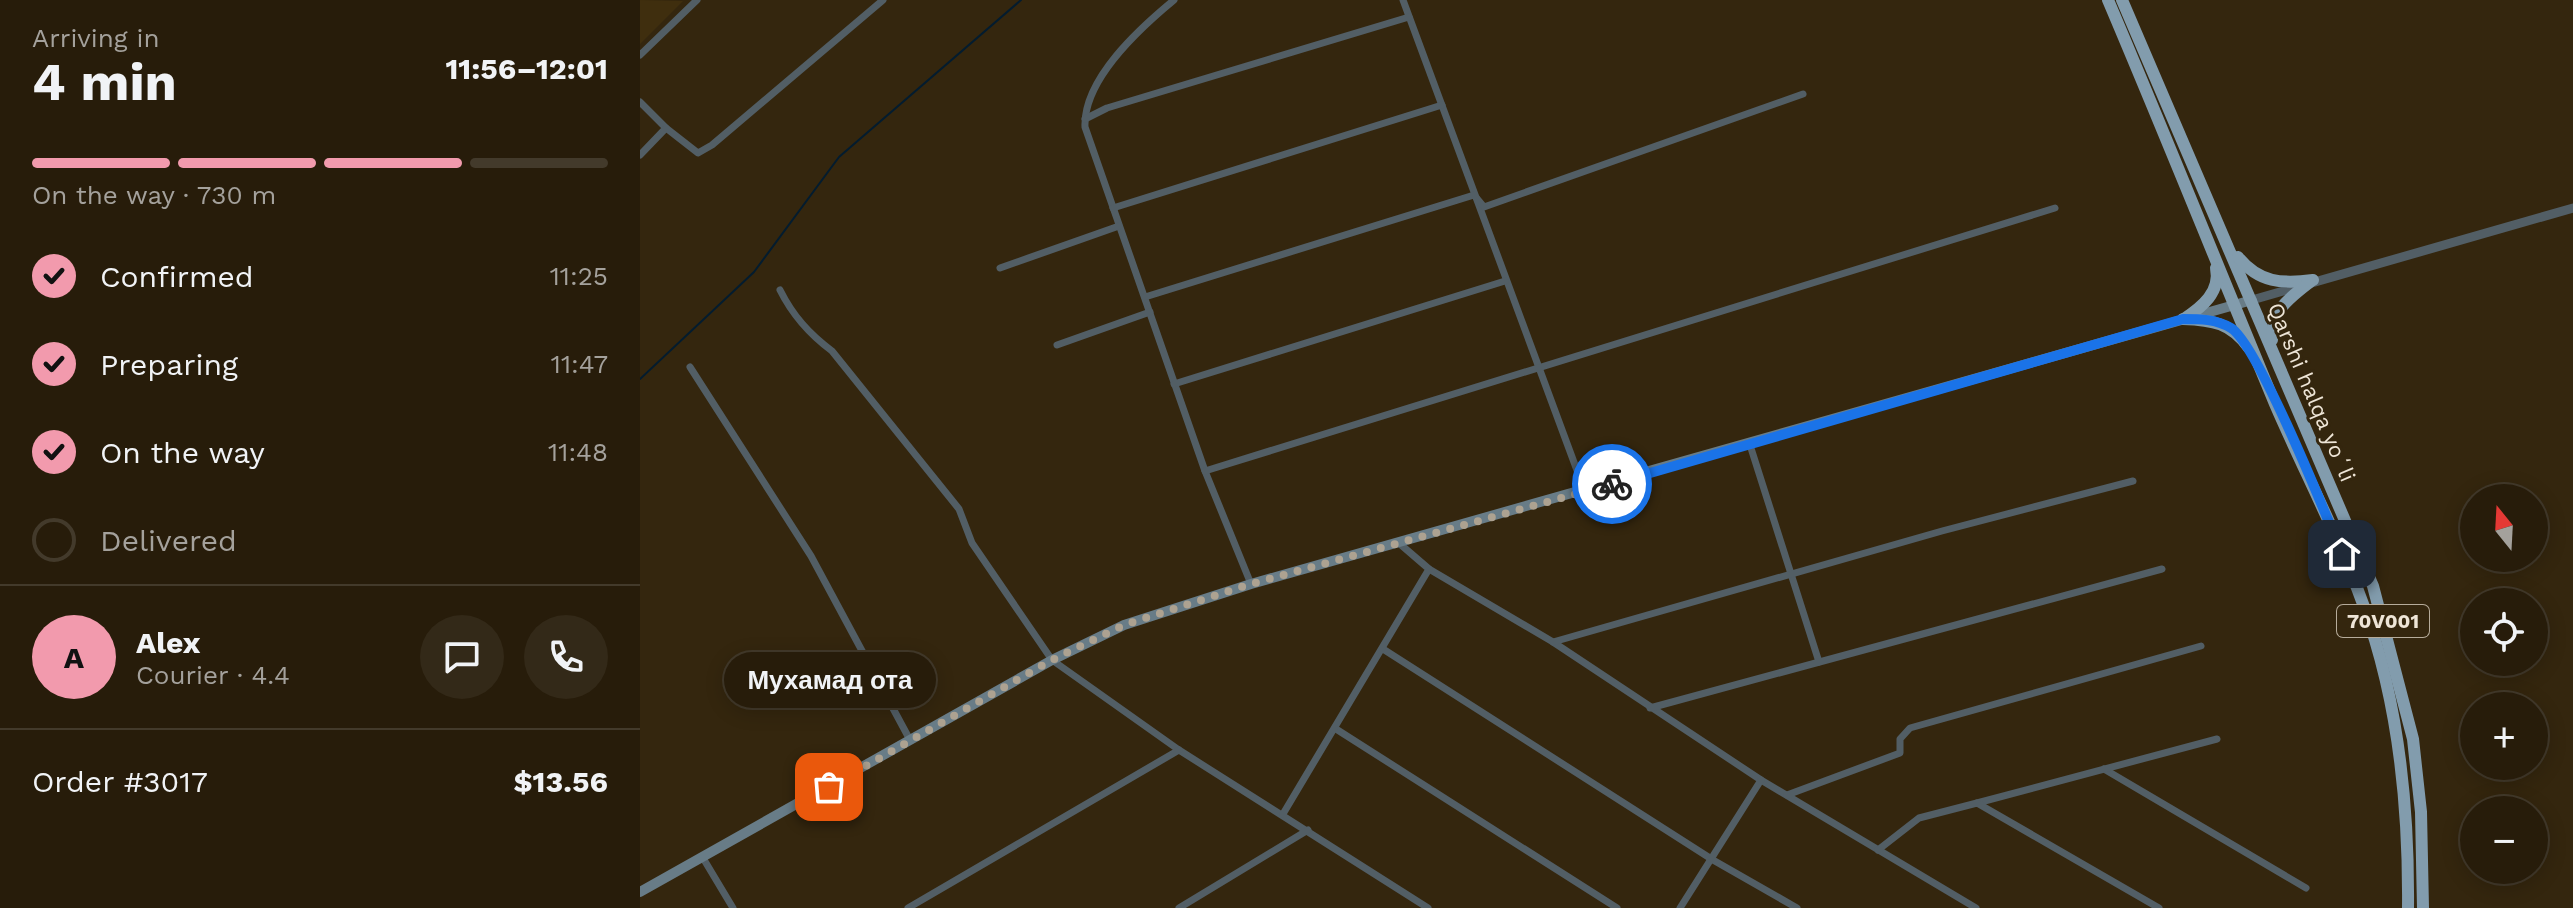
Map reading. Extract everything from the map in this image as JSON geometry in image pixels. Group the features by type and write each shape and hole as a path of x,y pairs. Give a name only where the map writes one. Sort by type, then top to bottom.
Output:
{"highway":[{"name":"Qarshi halqa yoʻli","path":"2108,0 2260,367 2363,604 2383,665 2404,791 2408,908"},
{"name":"Qarshi halqa yoʻli","path":"2122,0 2230,246 2373,586 2394,660 2415,754 2423,842 2423,908"},
{"path":"2230,246 2257,276 2280,284 2313,280"},
{"path":"2183,319 2198,310 2215,288 2218,276 2213,249"},
{"path":"2273,351 2272,326 2279,308 2313,280"},
{"path":"2183,319 2212,320 2233,329 2260,367"}],"main road":[{"path":"640,892 1052,660 1124,625 1251,584 1585,492 2252,300"}],"street":[{"path":"640,55 697,0"},
{"path":"640,102 698,153 712,145 883,0"},
{"path":"1174,0 1130,37 1104,74 1085,119 1205,471 1251,584"},
{"path":"1403,0 1585,492"},
{"path":"1085,119 1107,108 1409,17"},
{"path":"1474,195 1484,207 1803,94"},
{"path":"1113,208 1442,105"},
{"path":"640,155 666,128"},
{"path":"1145,297 1474,195"},
{"path":"1205,471 2055,208"},
{"path":"2252,300 2313,280 2573,208"},
{"path":"1000,268 1119,226"},
{"path":"1174,384 1505,281"},
{"path":"780,290 790,311 812,337 832,351 959,509 972,543 1052,660 1179,750 1428,908"},
{"path":"1057,345 1150,312"},
{"path":"690,367 811,556 910,740"},
{"path":"1750,445 1819,662"},
{"path":"1553,642 2133,481"},
{"path":"1400,544 1429,569 1553,642 1761,780 1976,908"},
{"path":"1283,814 1429,569"},
{"path":"1650,708 2162,569"},
{"path":"1787,795 1900,753 1900,739 1910,728 2201,646"},
{"path":"1383,649 1713,860 1797,908"},
{"path":"1336,729 1617,908"},
{"path":"1878,850 1919,818 2217,739"},
{"path":"908,908 1179,750"},
{"path":"2104,769 2306,888"},
{"path":"1680,908 1761,780"},
{"path":"1977,803 2159,908"},
{"path":"1179,908 1308,830"},
{"path":"703,858 733,908"}],"shaded area":[{"path":"640,0 683,1 640,44"}],"waterway":[{"path":"640,379 754,272 839,157 1021,0"}],"way so far":[{"path":"829,787 1052,660 1124,625 1251,584 1612,484"}],"place":[{"name":"Мухамад ота","path":"829,787"}],"route":[{"path":"1612,484 2183,319 2212,320 2233,329 2260,367 2342,554"}]}
